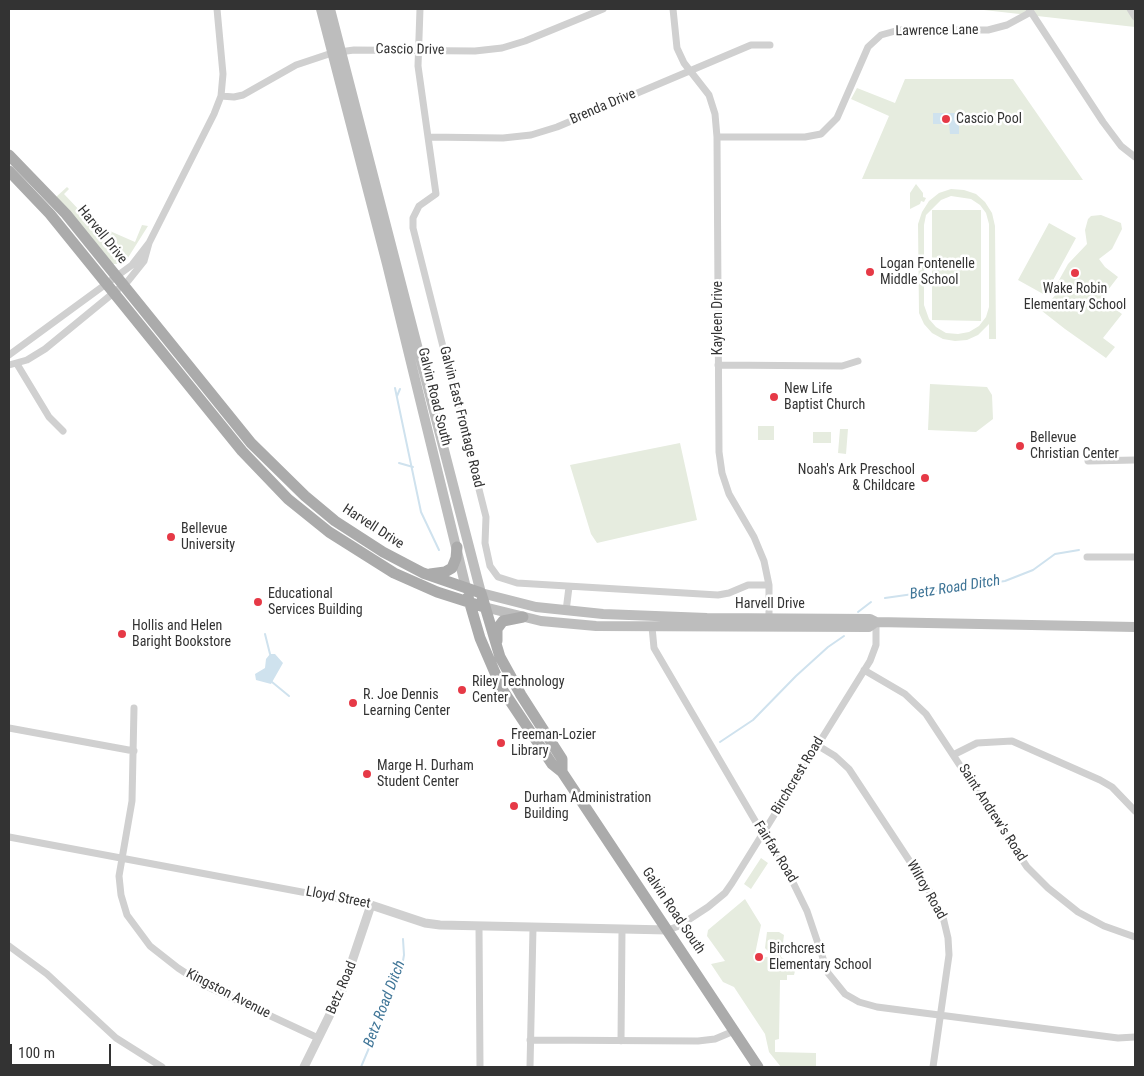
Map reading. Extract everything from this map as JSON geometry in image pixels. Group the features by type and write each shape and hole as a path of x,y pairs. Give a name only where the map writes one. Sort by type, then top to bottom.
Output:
{"main road":[{"name":"Galvin Road South","path":"321,9 337,52 484,607 497,648 510,676 562,759 562,772"},
{"name":"Galvin Road South","path":"330,9 337,52 469,603 480,638 499,683 552,764 562,772 758,1067"},
{"name":"Harvell Drive","path":"9,155 47,192 124,284 204,386 273,467 335,520 382,552 423,573 481,593 536,607 566,611 769,623"},
{"name":"Harvell Drive","path":"9,172 50,214 242,451 288,499 330,532 394,573 421,586 484,607 523,617 567,624 652,626 870,619 876,622 1135,627"},
{"path":"423,573 438,574 449,570 455,564 457,547"},
{"path":"497,648 500,625 507,618 523,617"}],"street":[{"path":"9,365 17,364 45,349 114,293 134,275 144,260 149,243 210,122 221,96 223,74 217,9"},
{"path":"420,9 417,50 420,86 428,137"},
{"name":"Cascio Drive","path":"221,96 234,97 243,95 296,65 337,52 475,51 502,48 525,41 602,9"},
{"name":"Kayleen Drive","path":"673,9 677,48 713,104 717,137 718,442 722,473 729,494 761,552 769,585 769,623"},
{"path":"1130,9 1135,17"},
{"path":"1030,10 1102,122 1121,146 1135,158"},
{"name":"Lawrence Lane","path":"717,137 806,137 821,134 830,128 837,118 868,47 881,35 899,30 988,30 1007,25 1030,10"},
{"name":"Brenda Drive","path":"428,137 503,138 531,135 557,127 751,45 770,45"},
{"name":"Galvin East Frontage Road","path":"428,137 436,194 419,206 413,218 413,228 486,516 484,543 494,572 503,580 516,583 718,595 748,586 769,585"},
{"path":"9,355 132,264 149,243"},
{"path":"718,365 842,366 858,362"},
{"path":"17,364 49,417 63,431"},
{"path":"1088,461 1135,460"},
{"path":"1087,557 1135,557"},
{"path":"566,611 569,587"},
{"name":"Birchcrest Road","path":"668,930 691,919 720,898 732,883 864,670 876,645 876,622"},
{"name":"Fairfax Road","path":"652,626 654,648 763,834 784,862 800,894 828,973 841,990 851,998 868,1005 1118,1038 1135,1037"},
{"name":"Saint Andrew's Road","path":"864,670 918,704 1027,867 1048,888 1078,912 1104,926 1135,937"},
{"name":"Kingston Avenue","path":"134,708 132,801 121,857 121,895 127,915 150,946 204,985 318,1038"},
{"path":"9,728 134,751"},
{"path":"953,755 977,743 1012,741 1100,780 1112,787 1135,811"},
{"name":"Wilroy Road","path":"817,745 835,756 849,769 939,907 945,924 949,947 934,1067"},
{"name":"Lloyd Street","path":"9,837 371,905 425,923 533,928 668,930"},
{"name":"Betz Road","path":"304,1067 343,988 371,905"},
{"path":"480,926 480,1067"},
{"path":"530,1067 533,928"},
{"path":"621,1041 622,930"},
{"path":"9,946 47,974 116,1038 162,1067"},
{"path":"530,1040 708,1041 723,1037 734,1031"}],"shaded area":[{"path":"975,9 1135,9 1135,27"},
{"path":"905,79 1013,79 1083,180 862,179 889,116 851,99 857,88 895,103"},
{"path":"916,184 923,193 923,197 926,198 924,202 921,201 920,204 910,209 910,193"},
{"path":"67,187 69,189 64,194 100,232 103,228 135,242 142,225 148,226 124,264 112,264 56,197"},
{"path":"951,189 964,190 976,194 985,202 992,213 995,226 996,339 989,339 989,324 978,335 967,340 943,339 932,333 924,324 919,313 918,224 922,212 929,201 939,193","holes":["951,196 971,199 980,205 986,213 989,224 989,307 986,317 979,326 969,332 958,334 946,333 936,327 929,319 924,305 924,225 926,215 941,200"]},
{"path":"932,210 981,210 981,321 932,320"},
{"path":"1101,215 1121,223 1122,229 1112,249 1099,259 1105,267 1118,277 1101,299 1122,314 1103,338 1115,347 1106,358 1042,311 1057,293 1054,289 1068,264 1087,244 1085,230 1088,219 1091,216"},
{"path":"1049,223 1076,238 1045,295 1018,280"},
{"path":"930,384 987,387 992,395 993,419 976,432 928,430"},
{"path":"758,426 774,426 774,440 758,440"},
{"path":"840,429 848,429 846,454 838,453"},
{"path":"813,432 831,432 831,443 813,443"},
{"path":"680,443 697,520 597,543 591,534 570,465"},
{"path":"761,858 768,863 751,889 744,884"},
{"path":"745,899 761,925 754,959 773,956 765,948 767,932 779,932 784,935 781,957 796,967 794,975 787,975 787,980 780,980 779,1039 775,1040 775,1052 816,1053 816,1067 781,1067 769,1052 765,1034 734,987 723,982 711,964 725,961 707,936 708,930"}],"water":[{"name":"Cascio Pool","path":"933,113 959,113 959,134 950,134 949,124 933,124"},
{"path":"270,654 275,654 283,663 271,684 256,680 255,674 265,668 266,659"}],"waterway":[{"path":"395,388 421,512 439,550"},
{"path":"397,396 400,389"},
{"path":"399,463 413,467"},
{"name":"Betz Road Ditch","path":"885,598 1005,581 1033,570 1055,554 1079,550"},
{"name":"Betz Road Ditch","path":"858,612 871,602"},
{"path":"265,634 270,654"},
{"name":"Betz Road Ditch","path":"720,742 753,720 796,676 828,647 844,636"},
{"path":"272,682 289,696"},
{"name":"Betz Road Ditch","path":"361,1067 401,972 404,955 403,939"}],"place":[{"name":"Cascio Pool","path":"946,119"},
{"name":"Logan Fontenelle Middle School","path":"870,272"},
{"name":"Wake Robin Elementary School","path":"1075,273"},
{"name":"New Life Baptist Church","path":"774,397"},
{"name":"Bellevue Christian Center","path":"1020,446"},
{"name":"Noah's Ark Preschool & Childcare","path":"925,478"},
{"name":"Bellevue University","path":"171,537"},
{"name":"Educational Services Building","path":"258,602"},
{"name":"Hollis and Helen Baright Bookstore","path":"122,634"},
{"name":"Riley Technology Center","path":"462,690"},
{"name":"R. Joe Dennis Learning Center","path":"353,703"},
{"name":"Freeman-Lozier Library","path":"501,743"},
{"name":"Marge H. Durham Student Center","path":"367,774"},
{"name":"Durham Administration Building","path":"514,806"},
{"name":"Birchcrest Elementary School","path":"759,957"}]}
